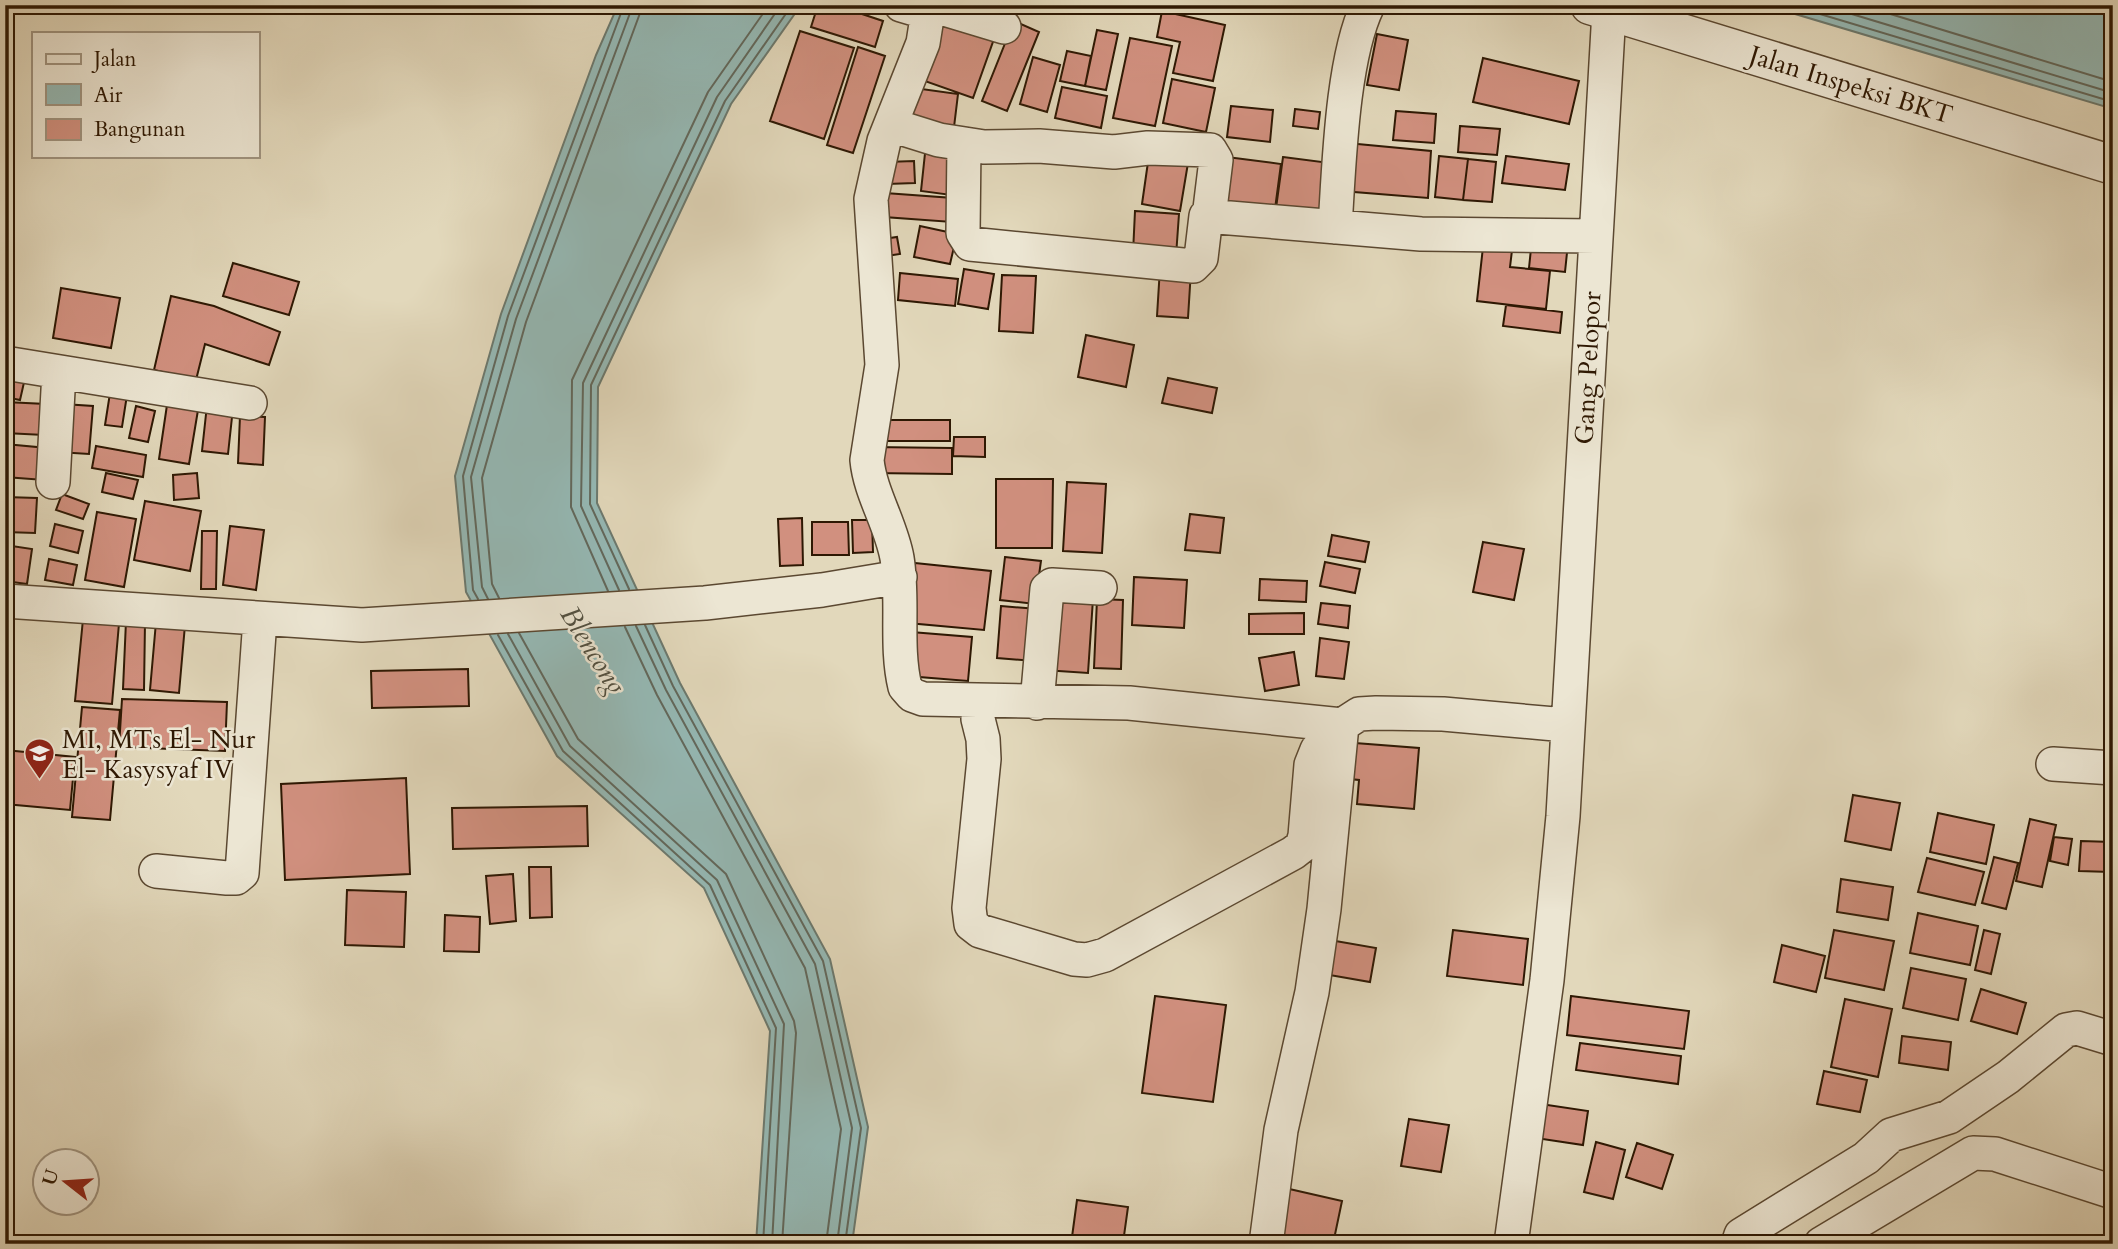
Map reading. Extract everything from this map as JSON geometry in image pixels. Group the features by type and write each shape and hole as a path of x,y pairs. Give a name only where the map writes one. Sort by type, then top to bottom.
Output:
{"street":[{"path":"1335,227 1340,158 1355,36 1368,5"},
{"path":"1004,27 922,7 923,43 877,164 871,199 882,365 867,460 868,472 892,536 900,577 902,675 905,687 912,695 923,699 1129,703 1340,732"},
{"name":"Jalan Inspeksi BKT","path":"1599,8 2113,165"},
{"name":"Gang Pelopor","path":"1511,1244 1555,914 1563,816 1566,725 1596,236 1599,8"},
{"path":"891,125 964,144 1114,152 1148,148 1210,150 1216,160 1209,217"},
{"path":"964,144 964,233 970,244 1193,266 1201,258 1206,216 1421,234 1596,236"},
{"path":"5,363 250,402"},
{"path":"53,482 59,372"},
{"path":"5,601 362,625 654,606 822,590 900,577"},
{"path":"1037,703 1047,589 1052,585 1100,588"},
{"path":"156,871 227,878 236,878 242,873 260,619"},
{"path":"978,719 984,739 984,759 969,908 971,924 980,931 1087,961 1105,955 1302,846 1311,765 1317,750 1359,714 1443,714 1566,725"},
{"path":"1266,1244 1282,1130 1311,992 1324,909 1340,732"},
{"path":"2053,764 2113,768"},
{"path":"1738,1244 1741,1235 1866,1158 1891,1135 1949,1116 1971,1102 2046,1048 2066,1030 2077,1028 2113,1040"},
{"path":"1821,1244 1973,1153 1995,1154 2113,1192"}],"water":[{"name":"Blencong","path":"618,5 801,5 731,104 598,387 597,503 680,683 830,959 868,1127 852,1244 756,1244 770,1031 704,888 557,756 466,592 455,476 501,314 596,55"},
{"path":"1765,5 2113,5 2113,109"}],"building":[{"path":"818,5 835,5 883,21 875,47 811,27"},
{"path":"998,5 1044,5 1044,14 998,13"},
{"path":"1051,5 1091,5 1090,13 1050,12"},
{"path":"1162,11 1225,25 1213,81 1173,73 1180,42 1157,37"},
{"path":"940,17 995,36 973,98 919,79"},
{"path":"1014,21 1039,32 1007,111 982,101"},
{"path":"1097,30 1118,34 1106,90 1085,86"},
{"path":"800,31 854,48 824,139 770,121"},
{"path":"1377,34 1408,40 1399,90 1367,85"},
{"path":"1130,38 1172,46 1155,126 1113,118"},
{"path":"858,47 885,56 853,153 827,145"},
{"path":"1067,51 1091,56 1085,86 1060,81"},
{"path":"1033,57 1060,65 1047,112 1020,104"},
{"path":"1483,58 1579,81 1569,124 1473,102"},
{"path":"1172,79 1215,88 1206,132 1163,123"},
{"path":"907,87 958,94 954,127 902,120"},
{"path":"1062,87 1107,96 1101,128 1055,118"},
{"path":"1231,106 1273,110 1270,142 1227,137"},
{"path":"1295,109 1320,112 1318,129 1293,126"},
{"path":"1396,111 1436,114 1434,143 1393,140"},
{"path":"1460,126 1500,129 1497,155 1458,152"},
{"path":"1347,143 1431,151 1428,198 1342,191"},
{"path":"926,144 957,148 951,195 921,191"},
{"path":"1219,156 1281,164 1275,209 1213,201"},
{"path":"1439,156 1468,159 1463,200 1435,197"},
{"path":"1506,156 1569,164 1565,190 1502,183"},
{"path":"1189,157 1180,211 1142,204 1148,162"},
{"path":"1283,157 1330,163 1323,214 1276,208"},
{"path":"1468,159 1496,162 1492,202 1463,200"},
{"path":"914,161 915,183 887,184 886,162"},
{"path":"885,193 953,198 952,222 884,217"},
{"path":"1135,211 1179,214 1176,256 1133,253"},
{"path":"920,226 957,234 950,264 914,257"},
{"path":"897,237 900,254 886,256 883,239"},
{"path":"1484,238 1513,242 1510,267 1550,271 1546,309 1477,301"},
{"path":"1532,239 1568,243 1565,272 1529,268"},
{"path":"233,263 299,282 289,315 223,296"},
{"path":"1160,268 1191,270 1188,318 1157,316"},
{"path":"964,269 994,274 988,309 958,304"},
{"path":"900,273 958,279 955,306 898,300"},
{"path":"1002,275 1036,276 1033,333 999,331"},
{"path":"61,288 120,298 111,348 53,338"},
{"path":"171,296 214,306 280,332 269,365 205,344 196,380 154,370"},
{"path":"1506,305 1562,312 1560,333 1503,326"},
{"path":"1086,335 1134,345 1126,387 1078,377"},
{"path":"5,373 25,378 20,400 5,397"},
{"path":"1168,378 1217,388 1212,413 1162,403"},
{"path":"110,393 127,395 122,427 105,425"},
{"path":"5,402 46,404 44,435 5,433"},
{"path":"63,404 93,406 89,454 58,452"},
{"path":"167,405 198,410 189,464 159,459"},
{"path":"207,405 233,408 228,454 202,451"},
{"path":"136,406 155,411 148,442 129,438"},
{"path":"240,416 265,417 263,465 238,463"},
{"path":"874,420 950,420 950,441 874,441"},
{"path":"954,437 985,437 985,457 953,456"},
{"path":"5,444 47,448 44,480 5,477"},
{"path":"96,446 146,455 143,477 92,468"},
{"path":"871,447 952,448 952,474 871,473"},
{"path":"106,473 138,480 133,499 102,492"},
{"path":"197,473 199,498 174,500 173,475"},
{"path":"996,479 1053,479 1052,548 996,548"},
{"path":"1067,482 1106,484 1102,553 1063,551"},
{"path":"62,494 89,504 83,519 56,510"},
{"path":"5,497 37,498 35,533 5,532"},
{"path":"145,501 201,511 190,571 134,560"},
{"path":"97,512 136,519 124,587 85,580"},
{"path":"1190,514 1224,518 1220,553 1185,550"},
{"path":"802,518 803,565 780,566 778,519"},
{"path":"852,520 872,520 873,552 853,553"},
{"path":"812,522 848,522 849,555 812,555"},
{"path":"55,524 83,531 78,553 50,546"},
{"path":"230,526 264,530 256,590 223,585"},
{"path":"202,531 217,531 216,589 201,589"},
{"path":"1332,535 1369,542 1365,562 1328,556"},
{"path":"1483,542 1524,549 1514,600 1473,592"},
{"path":"5,545 32,549 27,584 5,581"},
{"path":"1005,557 1041,561 1035,604 1000,600"},
{"path":"49,559 77,565 73,585 45,580"},
{"path":"1325,562 1360,569 1355,593 1320,586"},
{"path":"915,563 991,571 984,630 908,623"},
{"path":"1134,577 1187,580 1184,628 1132,625"},
{"path":"1260,579 1307,581 1306,602 1259,600"},
{"path":"1049,596 1093,599 1088,673 1044,670"},
{"path":"1097,599 1123,600 1121,669 1094,668"},
{"path":"1321,603 1350,606 1348,628 1318,624"},
{"path":"1001,606 1038,609 1034,661 997,658"},
{"path":"84,609 120,612 112,704 75,701"},
{"path":"1304,613 1304,634 1249,634 1249,614"},
{"path":"126,621 145,622 144,690 123,689"},
{"path":"156,622 185,625 179,693 150,690"},
{"path":"911,632 972,637 968,681 907,676"},
{"path":"1320,638 1349,642 1344,679 1316,676"},
{"path":"1294,652 1299,685 1265,691 1259,658"},
{"path":"468,669 469,706 372,708 371,671"},
{"path":"122,699 227,702 225,751 119,747"},
{"path":"82,707 120,710 110,820 72,817"},
{"path":"1342,742 1419,748 1414,809 1357,804 1359,780 1339,778"},
{"name":"MI, MTs El- Nur El- Kasysyaf IV","path":"5,750 75,757 70,810 5,804"},
{"path":"406,778 410,874 285,880 281,784"},
{"path":"1853,795 1900,803 1891,850 1845,841"},
{"path":"587,806 588,846 453,849 452,808"},
{"path":"1938,813 1994,825 1986,864 1930,852"},
{"path":"2030,819 2056,825 2042,887 2016,881"},
{"path":"2054,837 2072,839 2068,865 2050,861"},
{"path":"2081,841 2112,842 2111,872 2079,871"},
{"path":"1994,857 2018,863 2006,909 1982,903"},
{"path":"1927,858 1984,872 1975,905 1918,892"},
{"path":"529,867 551,867 552,917 530,918"},
{"path":"513,874 516,921 490,924 486,876"},
{"path":"1841,879 1893,887 1888,920 1837,912"},
{"path":"347,890 406,892 404,947 345,945"},
{"path":"1918,913 1978,926 1970,965 1910,953"},
{"path":"445,915 480,917 479,952 444,951"},
{"path":"1453,930 1528,939 1523,985 1447,976"},
{"path":"1834,930 1894,941 1884,990 1825,978"},
{"path":"1984,930 2000,934 1991,974 1975,970"},
{"path":"1324,939 1376,948 1370,982 1318,973"},
{"path":"1782,945 1825,956 1816,992 1774,982"},
{"path":"1911,968 1966,979 1958,1020 1903,1008"},
{"path":"1981,989 2026,1003 2017,1034 1971,1021"},
{"path":"1155,996 1226,1005 1213,1102 1142,1093"},
{"path":"1571,996 1689,1011 1684,1049 1567,1035"},
{"path":"1845,999 1892,1009 1878,1077 1831,1067"},
{"path":"1902,1036 1951,1042 1948,1070 1899,1063"},
{"path":"1580,1043 1681,1056 1678,1084 1576,1070"},
{"path":"1824,1071 1867,1080 1860,1112 1817,1104"},
{"path":"1534,1103 1588,1111 1583,1145 1529,1137"},
{"path":"1409,1119 1449,1125 1441,1172 1401,1166"},
{"path":"1596,1142 1625,1150 1613,1199 1584,1192"},
{"path":"1637,1143 1673,1155 1662,1189 1626,1177"},
{"path":"1285,1188 1342,1201 1333,1244 1273,1244"},
{"path":"1077,1200 1128,1207 1123,1243 1072,1237"}],"place":[{"name":"MI, MTs El- Nur El- Kasysyaf IV","path":"39,781"}]}
